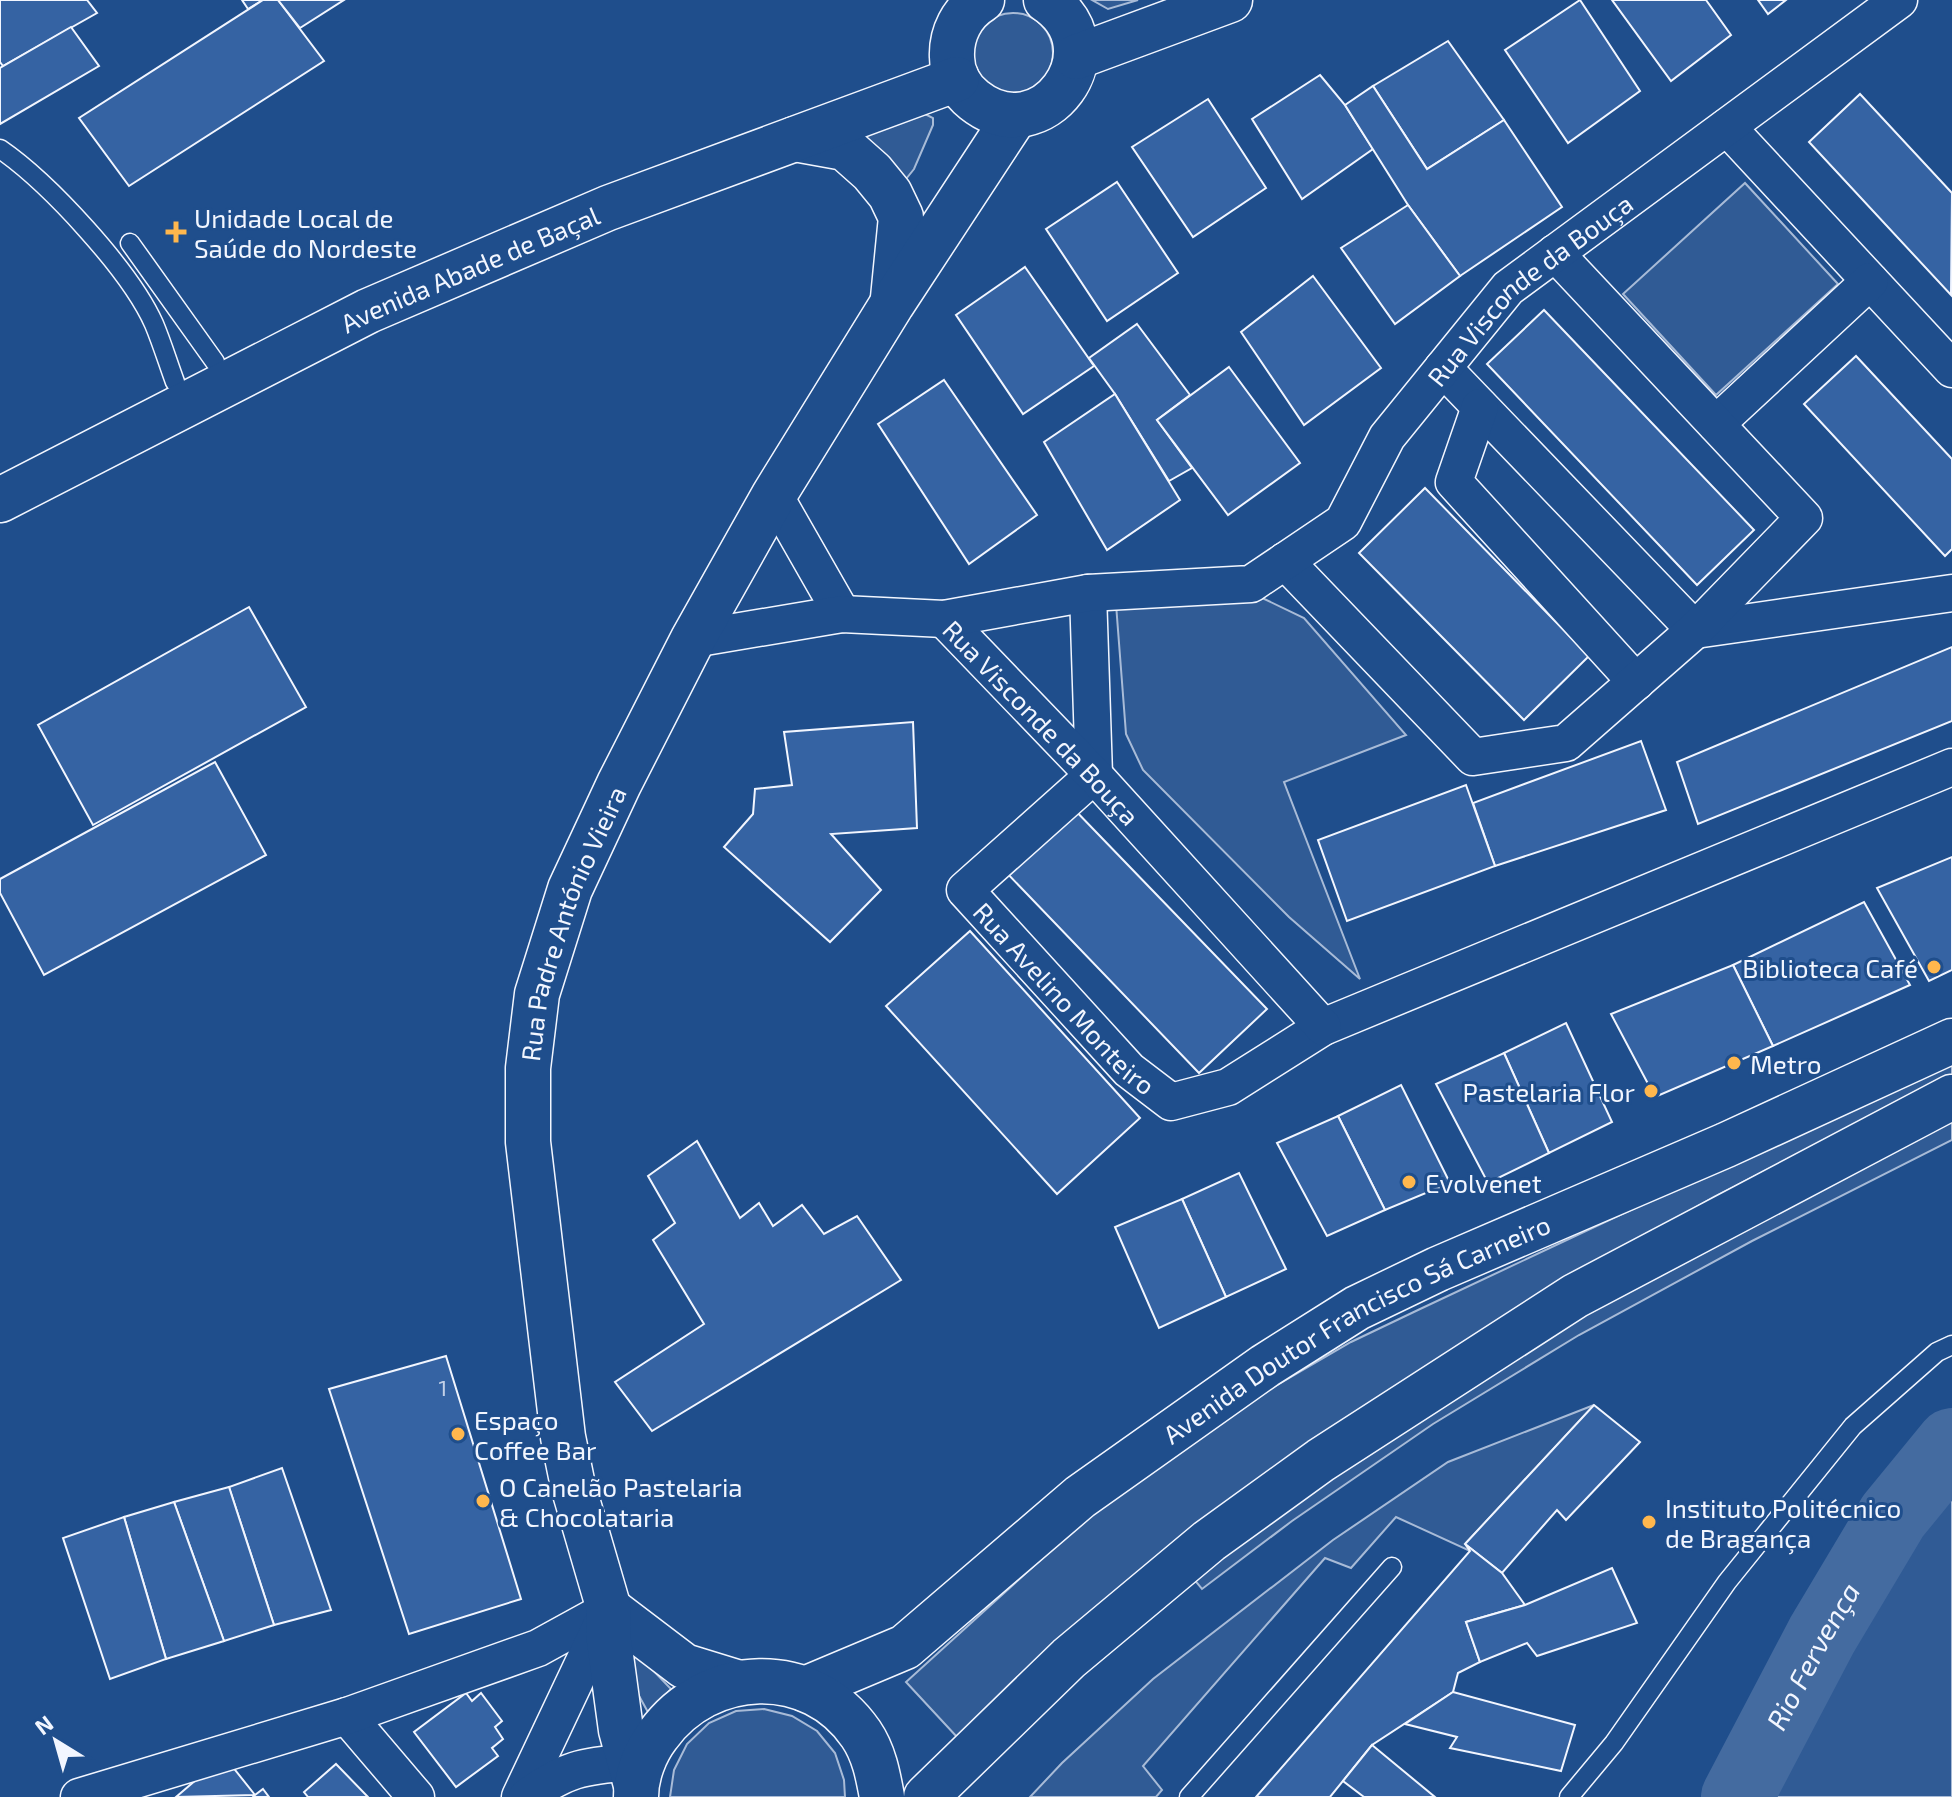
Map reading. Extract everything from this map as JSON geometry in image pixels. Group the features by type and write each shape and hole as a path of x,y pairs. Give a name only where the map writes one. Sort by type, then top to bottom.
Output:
{"main road":[{"path":"977,89 954,35 963,16 982,0"},
{"path":"1064,19 1104,26 1176,0"},
{"path":"1064,19 1230,0"},
{"name":"Avenida Abade de Baçal","path":"215,362 425,258 661,160 892,80 977,89 1033,112 1050,104 1063,91 1072,75 1064,19"},
{"name":"Avenida Abade de Baçal","path":"0,467 182,392 546,233 795,139 977,89"},
{"name":"Rua Padre António Vieira","path":"634,1781 621,1730 608,1634 609,1609 577,1502 563,1437 528,1142 528,1068 537,994 570,889 619,784 693,639 774,495 892,304 977,89"},
{"path":"795,139 845,148 872,172 890,194 901,217 892,304"},
{"path":"182,392 215,362"},
{"name":"Avenida Abade de Baçal","path":"0,500 182,392"},
{"name":"Avenida Doutor Francisco Sá Carneiro","path":"805,1689 905,1647 1080,1497 1265,1366 1357,1308 1438,1269 1726,1145 1952,1041"},
{"path":"926,1797 1069,1658 1209,1541 1321,1460 1575,1296 1952,1097"},
{"path":"609,1609 684,1666 736,1682"},
{"path":"634,1781 648,1748 671,1716 703,1694 736,1682 772,1681 805,1689 837,1707 861,1734 877,1767 882,1797"}],"street":[{"name":"Rua Visconde da Bouça","path":"944,619 1088,593 1251,584 1343,522 1387,437 1508,288 1899,0"},
{"path":"1727,127 1952,369"},
{"path":"1285,561 1473,757 1566,743 1695,630 1804,518 1555,253"},
{"path":"1716,424 1870,281"},
{"path":"1443,368 1695,630"},
{"path":"1480,407 1454,482 1636,682"},
{"path":"774,495 842,614"},
{"path":"1088,593 1094,775"},
{"path":"1695,630 1952,593"},
{"path":"693,639 842,614 944,619"},
{"name":"Rua Visconde da Bouça","path":"944,619 1094,775 1323,1027"},
{"path":"1323,1027 1952,767"},
{"name":"Rua Avelino Monteiro","path":"1094,775 965,890 1129,1070 1171,1102 1228,1087 1323,1027"},
{"path":"86,1796 347,1716 538,1648 609,1609"},
{"path":"520,1797 609,1609"},
{"path":"347,1716 416,1797"},
{"path":"527,1797 555,1777 591,1765 634,1781"}],"lane":[{"path":"4,159 110,256 153,322 182,392"},
{"path":"130,243 215,362"},
{"path":"1569,1797 1614,1743 1727,1582 1853,1426 1937,1352 1952,1345"},
{"path":"1189,1797 1392,1567"}],"shaded area":[{"path":"1092,0 1138,0 1108,9"},
{"path":"1013,13 1028,16 1041,25 1050,38 1053,53 1050,68 1041,81 1028,90 1013,93 998,90 985,81 976,68 973,53 976,38 985,25 998,16"},
{"path":"923,113 933,118 933,125 914,169 899,182 860,133"},
{"path":"1745,183 1838,284 1716,395 1623,294"},
{"path":"1258,596 1304,618 1406,735 1284,782 1360,979 1289,917 1143,770 1126,734 1116,604"},
{"path":"1952,1064 1952,1075 1714,1197 1573,1278 1091,1611 1015,1679 957,1737 906,1682 1089,1516 1248,1402 1351,1342 1752,1153"},
{"path":"1952,1122 1952,1140 1752,1241 1579,1335 1433,1424 1292,1521 1202,1589 1192,1577 1287,1505 1571,1323 1871,1160"},
{"path":"1594,1405 1466,1543 1470,1551 1396,1517 1351,1568 1325,1558 1143,1766 1162,1790 1156,1797 1030,1797 1153,1679 1333,1540 1448,1462"},
{"path":"1952,1488 1952,1797 1765,1797 1835,1638"},
{"path":"621,1637 671,1689 649,1714 638,1694"},
{"path":"764,1709 792,1716 817,1731 835,1753 844,1780 845,1797 670,1797 674,1770 687,1744 709,1723 736,1711"}],"building":[{"path":"0,0 87,0 97,13 3,66 0,62"},
{"path":"242,0 263,0 248,9"},
{"path":"263,0 278,0 324,61 129,186 79,118"},
{"path":"278,0 344,0 300,28"},
{"path":"1580,0 1640,91 1568,143 1505,50"},
{"path":"1612,0 1706,0 1731,35 1671,81"},
{"path":"1758,0 1786,0 1768,14"},
{"path":"71,27 99,66 0,124 0,68"},
{"path":"1448,41 1504,120 1427,169 1373,86"},
{"path":"1320,75 1345,105 1373,149 1302,199 1252,119"},
{"path":"1373,86 1427,169 1504,120 1562,207 1460,276 1408,205 1345,105"},
{"path":"1860,94 1952,193 1951,295 1809,142"},
{"path":"1208,99 1266,188 1193,237 1132,147"},
{"path":"1117,182 1178,273 1107,321 1046,229"},
{"path":"1408,205 1460,276 1395,324 1341,248"},
{"path":"1025,267 1094,366 1023,414 956,315"},
{"path":"1313,276 1381,368 1304,425 1241,332"},
{"path":"1544,310 1754,530 1697,585 1487,364"},
{"path":"1137,324 1190,395 1157,420 1192,468 1169,481 1089,358"},
{"path":"1856,356 1952,459 1952,549 1945,556 1804,404"},
{"path":"1229,367 1300,463 1228,515 1157,420"},
{"path":"944,380 1037,515 969,564 878,424"},
{"path":"1115,394 1180,500 1107,550 1044,442"},
{"path":"1425,488 1589,656 1524,720 1359,553"},
{"path":"249,607 306,707 93,825 38,725"},
{"path":"1952,647 1952,721 1698,824 1677,762"},
{"path":"913,722 917,828 831,834 881,890 830,942 724,847 753,814 755,789 792,785 784,732"},
{"path":"1641,741 1666,810 1495,866 1473,803"},
{"path":"215,762 266,855 44,975 0,893 0,879"},
{"path":"1466,785 1495,866 1347,921 1318,840"},
{"path":"1070,805 1267,1009 1199,1073 1003,869"},
{"path":"1952,857 1952,970 1929,981 1877,888"},
{"path":"1864,902 1910,985 1773,1046 1733,965"},
{"path":"970,931 1140,1118 1057,1194 886,1006"},
{"path":"1733,965 1773,1046 1655,1097 1611,1014"},
{"path":"1566,1023 1612,1122 1549,1153 1504,1053"},
{"path":"1504,1053 1549,1153 1488,1183 1436,1084"},
{"path":"1401,1085 1450,1183 1385,1210 1338,1116"},
{"path":"1338,1116 1385,1210 1327,1236 1277,1143"},
{"path":"697,1141 740,1218 759,1203 773,1226 802,1205 824,1234 857,1216 901,1280 652,1431 615,1382 704,1324 653,1240 675,1223 648,1176"},
{"path":"1239,1173 1286,1269 1226,1297 1182,1199"},
{"path":"1182,1199 1226,1297 1159,1328 1115,1227"},
{"path":"446,1356 521,1599 409,1634 329,1389"},
{"path":"1594,1405 1640,1442 1566,1520 1557,1510 1502,1573 1465,1544"},
{"path":"282,1468 331,1610 274,1625 229,1487"},
{"path":"229,1487 274,1625 224,1641 174,1502"},
{"path":"174,1502 224,1641 166,1659 124,1517"},
{"path":"124,1517 166,1659 110,1679 63,1538"},
{"path":"1465,1544 1502,1573 1525,1605 1466,1622 1480,1662 1458,1673 1453,1692 1372,1745 1330,1797 1256,1797 1470,1551"},
{"path":"1612,1568 1637,1623 1537,1656 1527,1643 1480,1662 1466,1622 1525,1605"},
{"path":"1453,1692 1575,1725 1561,1771 1450,1748 1457,1737 1405,1724"},
{"path":"466,1693 472,1701 481,1693 502,1721 495,1727 503,1739 492,1748 498,1756 456,1787 414,1732"},
{"path":"1372,1745 1435,1797 1364,1797 1343,1781"},
{"path":"224,1756 255,1795 176,1797"},
{"path":"336,1764 368,1797 308,1797 304,1792"},
{"path":"263,1789 269,1797 253,1797 255,1795"}],"waterway":[{"name":"Rio Fervença","path":"1737,1797 1822,1635 1893,1516 1952,1444"}],"place":[{"name":"Unidade Local de Saúde do Nordeste","path":"176,232"},
{"name":"Biblioteca Café","path":"1934,967"},
{"name":"Metro","path":"1734,1063"},
{"name":"Pastelaria Flor","path":"1651,1091"},
{"name":"Evolvenet","path":"1409,1182"},
{"name":"Espaço Coffee Bar","path":"458,1434"},
{"name":"O Canelão Pastelaria & Chocolataria","path":"483,1501"},
{"name":"Instituto Politécnico de Bragança","path":"1649,1522"}]}
